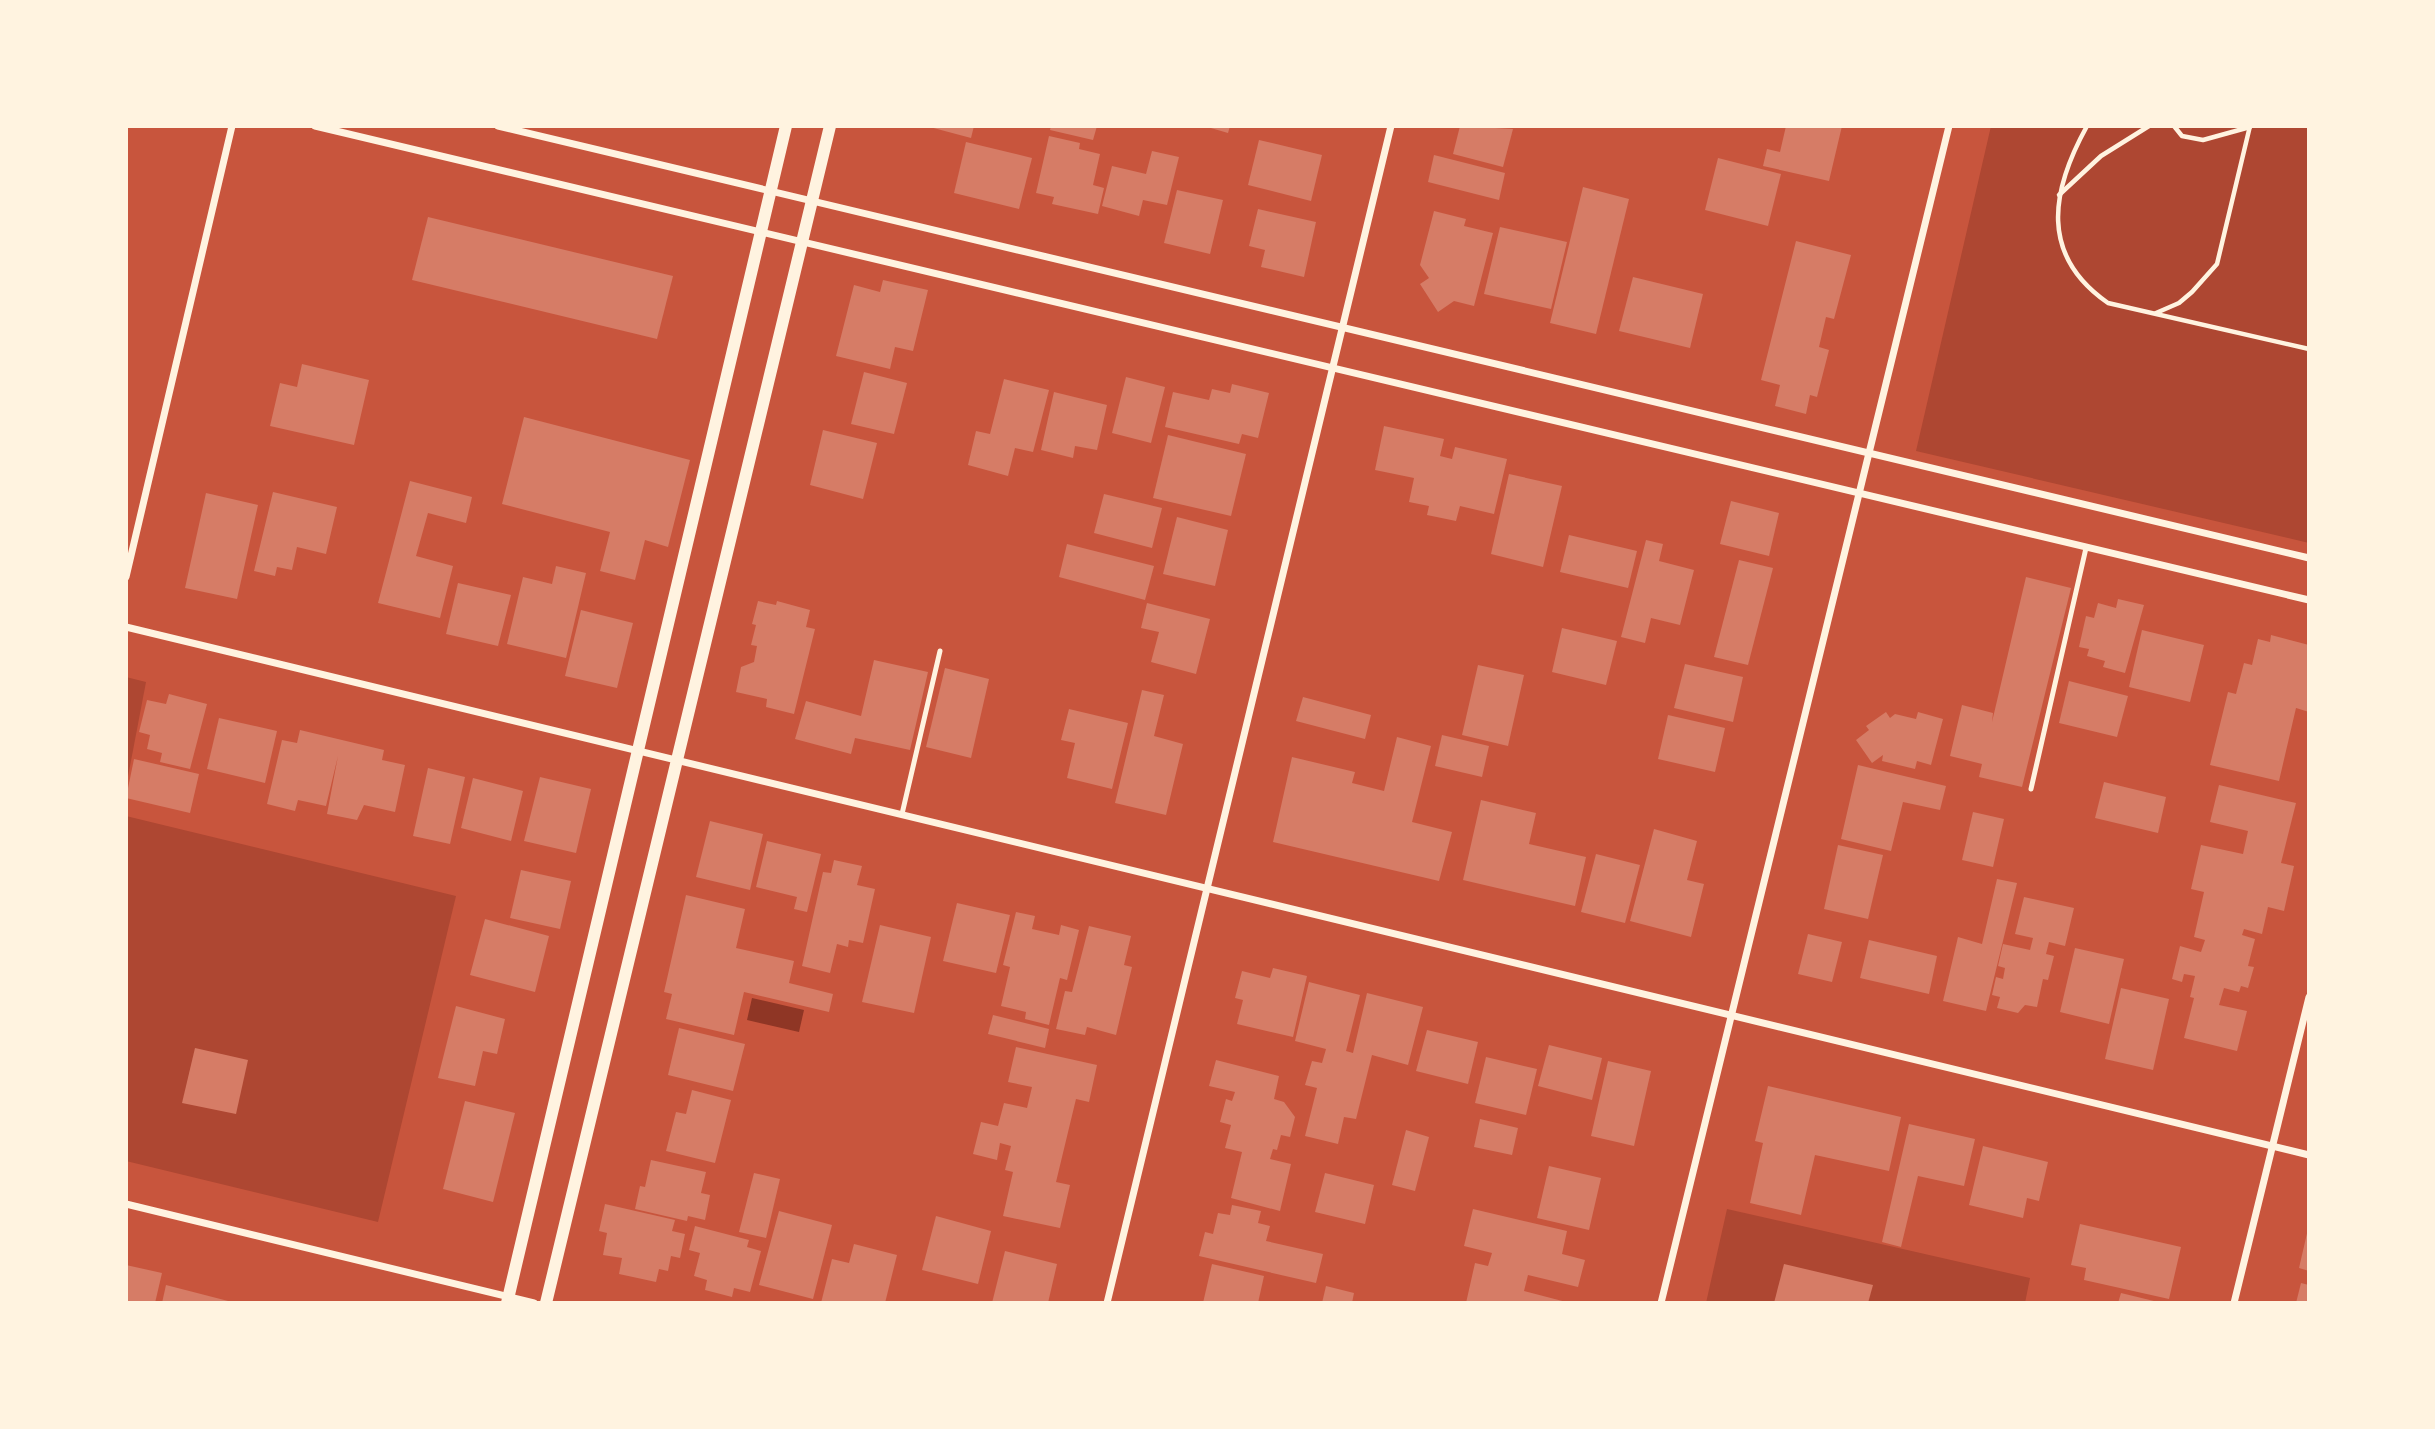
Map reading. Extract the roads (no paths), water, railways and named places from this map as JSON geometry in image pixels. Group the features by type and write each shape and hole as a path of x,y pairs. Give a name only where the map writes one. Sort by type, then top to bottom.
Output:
{"street":[{"path":"126,578 232,126"},
{"path":"315,126 2309,600"},
{"path":"498,126 2309,558"},
{"path":"508,1300 786,126"},
{"path":"546,1303 830,126"},
{"path":"1107,1303 1391,126"},
{"path":"1661,1303 1867,452 1949,126"},
{"path":"126,627 2309,1155"},
{"path":"2234,1303 2309,997"},
{"path":"126,1204 508,1300 534,1303"}],"lane":[{"path":"2031,789 2086,548"},
{"path":"902,814 940,651"}]}
